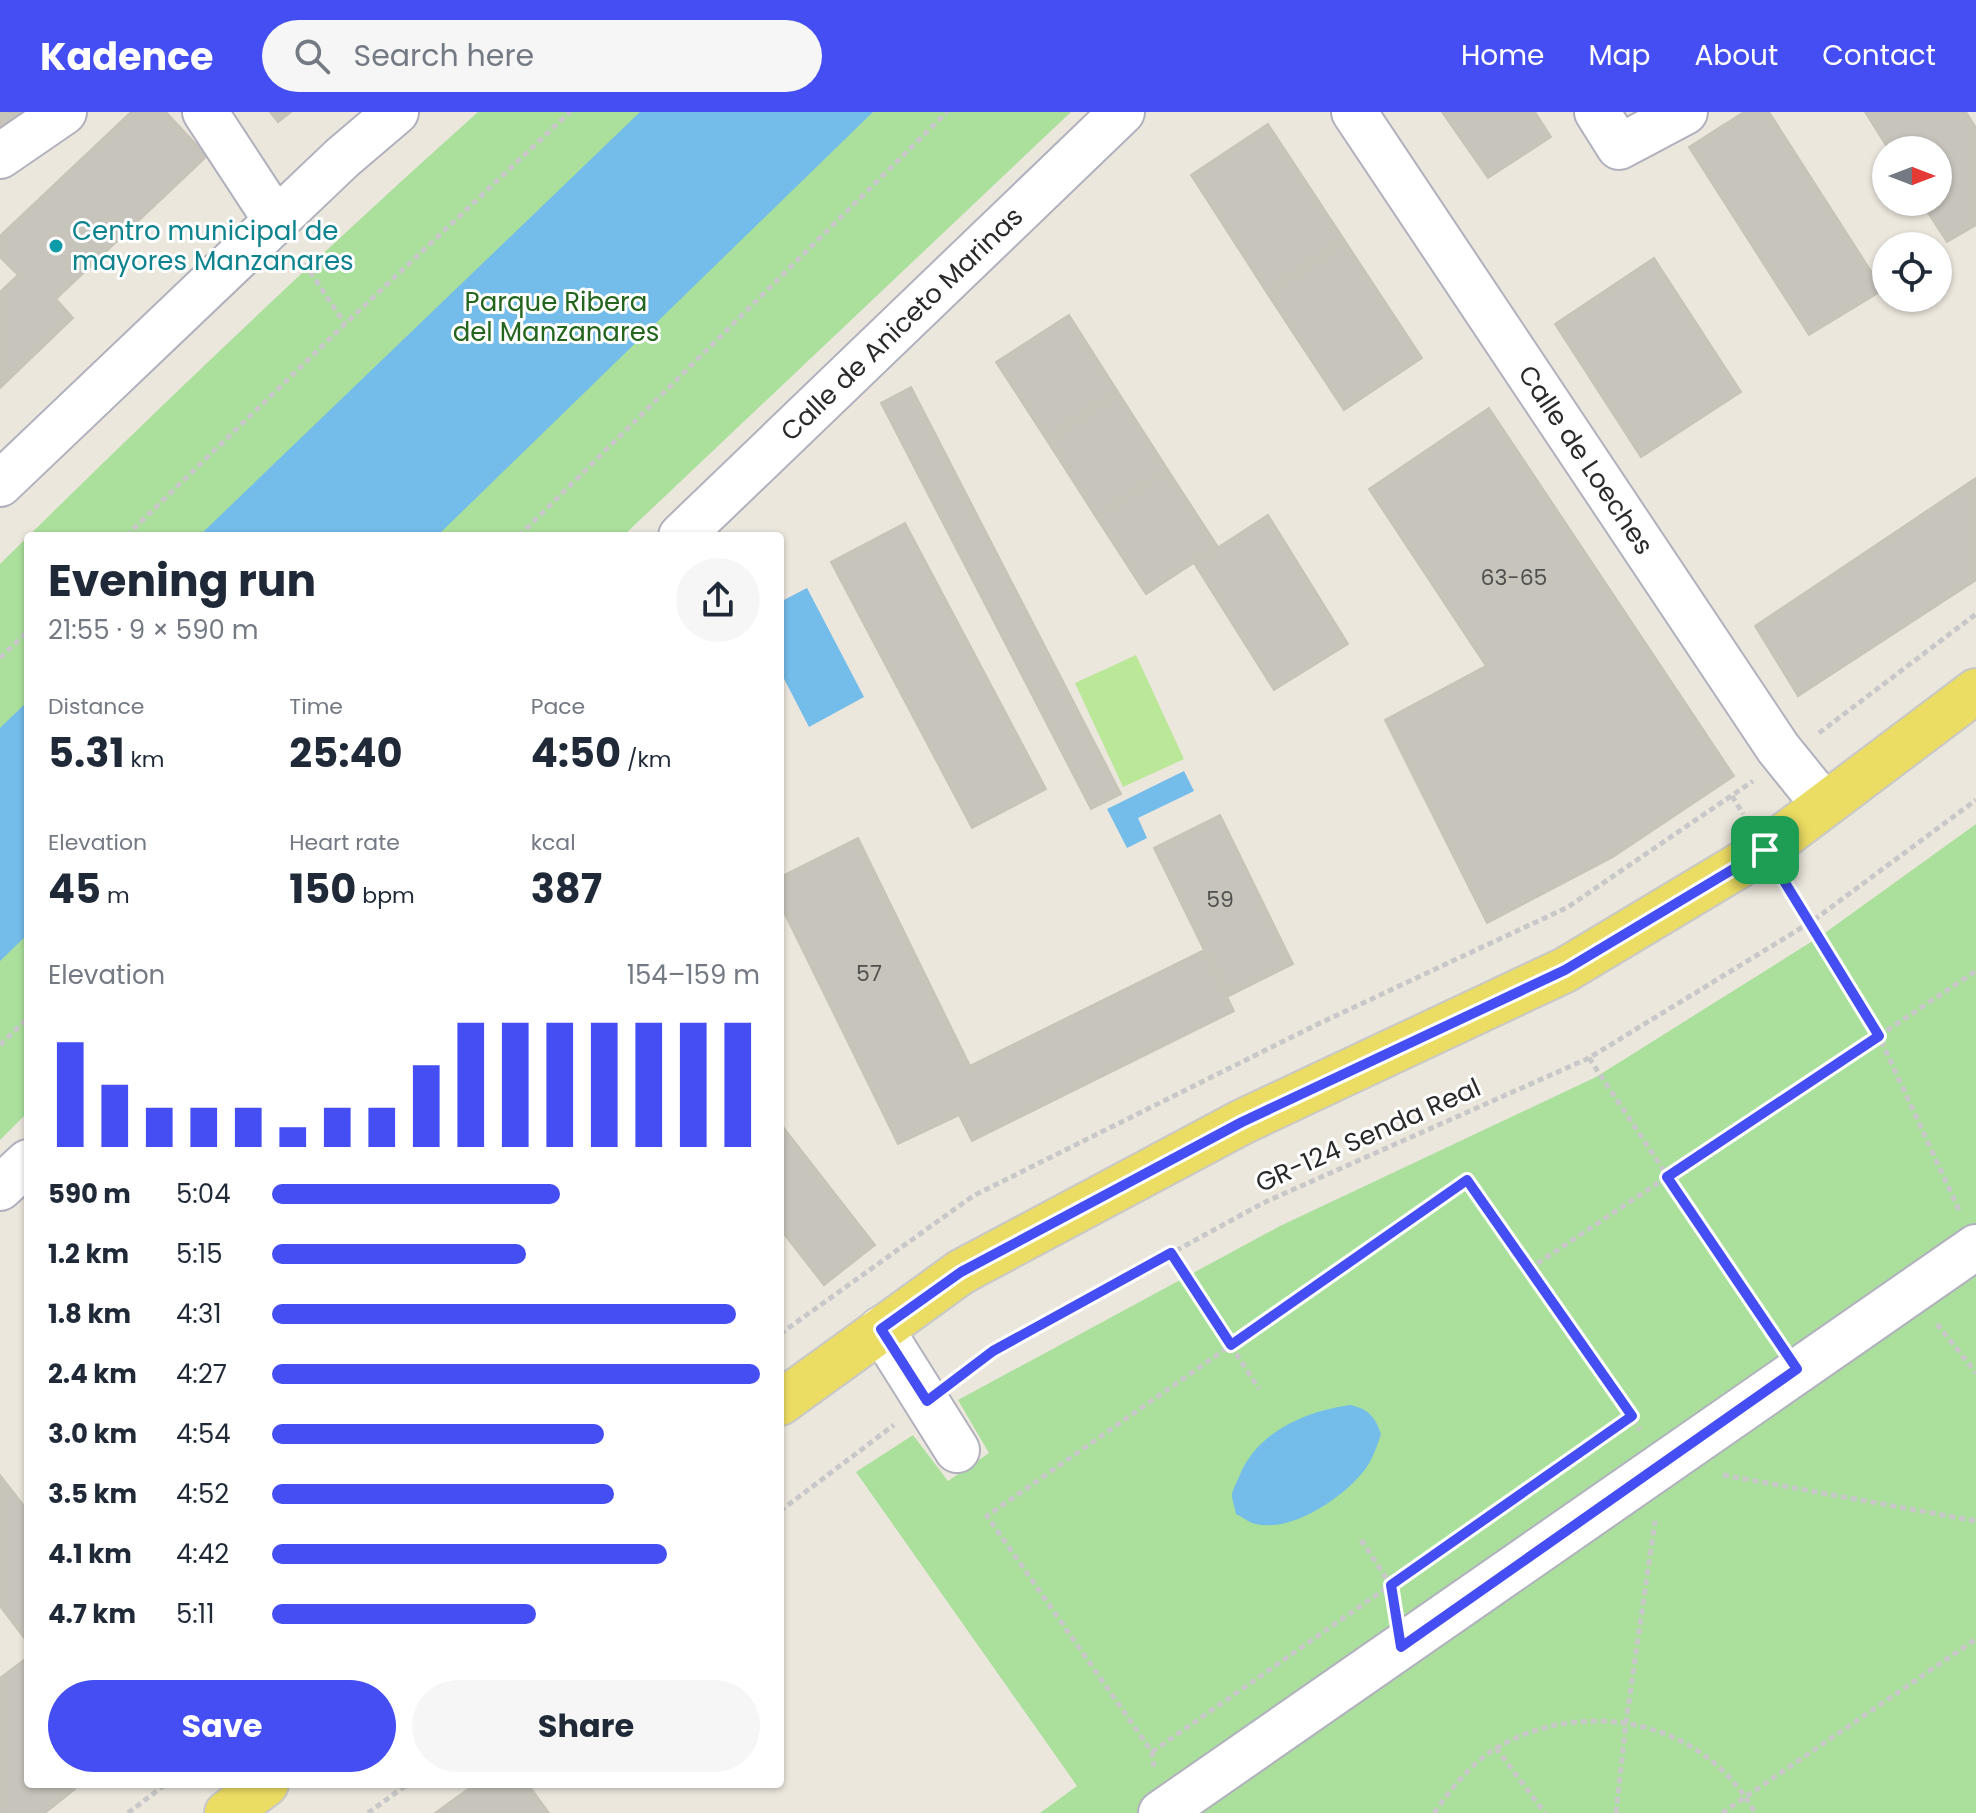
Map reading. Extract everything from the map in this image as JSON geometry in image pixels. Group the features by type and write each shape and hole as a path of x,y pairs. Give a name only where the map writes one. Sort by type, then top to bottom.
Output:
{"main road":[{"path":"784,1400 961,1272 1242,1122 1565,970 1765,850 1976,691"},
{"path":"227,1813 261,1788"}],"street":[{"path":"0,156 64,112"},
{"path":"205,112 277,222"},
{"path":"0,484 342,158 396,112"},
{"name":"Calle de Aniceto Marinas","path":"685,532 1122,112"},
{"name":"Calle de Loeches","path":"1354,112 1786,758 1824,805"},
{"path":"1597,112 1619,147 1685,112"},
{"path":"0,1188 24,1166"},
{"path":"1161,1813 1911,1292 1970,1233"},
{"path":"881,1329 957,1450"}],"path":[{"path":"130,532 570,112"},
{"path":"523,532 947,112"},
{"path":"277,222 345,324"},
{"path":"784,1331 973,1196 1318,1024 1568,907 1786,758 1976,614"},
{"path":"0,658 24,635"},
{"name":"GR-124 Senda Real","path":"784,1508 993,1351 1263,1203 1589,1058 1811,922 1976,800"},
{"path":"1765,850 1879,1036 1970,1233"},
{"path":"1529,1269 1976,971"},
{"path":"0,1045 24,1022"},
{"path":"1589,1058 1797,1369"},
{"path":"1161,1813 1152,1752 987,1516 1467,1180 1663,1465 1616,1813"},
{"path":"1171,1253 1259,1389"},
{"path":"1911,1292 1976,1373"},
{"path":"1152,1752 1632,1416"},
{"path":"1663,1465 1976,1521"},
{"path":"1361,1540 1391,1585 1401,1647"},
{"path":"1722,1813 1976,1639"},
{"path":"1434,1813 1460,1778 1496,1748 1537,1729 1581,1720 1626,1722 1672,1736 1713,1761 1746,1796 1755,1813"},
{"path":"1496,1748 1545,1813"},
{"path":"128,1813 161,1788"},
{"path":"368,1813 402,1788"}],"green space":[{"name":"Parque Ribera del Manzanares","path":"478,112 1071,112 627,532 32,532 236,335"},
{"path":"24,540 24,1116 0,1140 0,564"},
{"path":"1136,655 1184,759 1123,787 1075,683"},
{"path":"1976,824 1976,1813 1040,1813 1077,1786 856,1472 913,1435 948,1481 989,1453 958,1400 1280,1226 1596,1077 1822,935"}],"water":[{"path":"640,112 873,112 441,532 203,532"},
{"path":"807,588 864,697 809,727 784,679 784,600"},
{"path":"24,705 24,938 0,961 0,728"},
{"path":"1184,771 1194,791 1138,818 1147,838 1127,848 1107,809"},
{"path":"1350,1405 1370,1415 1381,1434 1366,1468 1345,1491 1315,1511 1283,1524 1252,1523 1236,1514 1233,1491 1257,1448 1284,1426 1316,1412"}],"building":[{"path":"0,112 24,112 0,128"},
{"name":"Centro municipal de mayores Manzanares","path":"131,112 166,112 207,156 56,299 73,318 0,388 0,292 18,275 0,257 0,236"},
{"path":"270,112 291,112 278,122"},
{"path":"1442,112 1535,112 1551,137 1488,178"},
{"path":"1744,112 1769,112 1872,273 1872,297 1809,335 1689,147"},
{"path":"1865,112 1966,112 1976,128 1976,225 1952,239 1952,232 1940,232 1930,216 1952,216 1952,136 1880,136"},
{"path":"1268,124 1345,241 1267,293 1191,175"},
{"path":"1345,241 1422,358 1344,410 1267,293"},
{"path":"1654,258 1741,392 1641,457 1555,324"},
{"path":"1069,315 1118,392 1046,439 996,362"},
{"path":"911,387 1121,794 1091,809 881,403"},
{"path":"1118,392 1168,470 1096,517 1046,439"},
{"path":"1489,408 1734,776 1613,857 1487,923 1385,720 1486,666 1369,489"},
{"path":"1168,470 1218,547 1146,594 1096,517"},
{"path":"1976,478 1976,580 1798,696 1755,626"},
{"path":"1268,515 1348,644 1274,690 1194,563"},
{"path":"905,523 1046,789 972,828 831,562"},
{"path":"1220,815 1293,964 1227,997 1154,848"},
{"path":"858,838 970,1066 1204,950 1234,1011 972,1141 959,1115 898,1144 784,912 784,875"},
{"path":"784,1128 875,1245 824,1285 784,1234"},
{"path":"0,1475 24,1506 24,1638 0,1606"},
{"path":"24,1660 24,1788 75,1789 45,1813 0,1813 0,1678"},
{"path":"469,1788 531,1788 549,1813 435,1813"}],"place":[{"name":"Centro municipal de mayores Manzanares","path":"56,246"}],"route":[{"path":"1765,850 1879,1036 1667,1177 1797,1369 1401,1647 1391,1585 1632,1416 1467,1180 1231,1345 1171,1253 993,1351 927,1401 881,1329 961,1272 1242,1122 1565,970 1765,850"}]}
